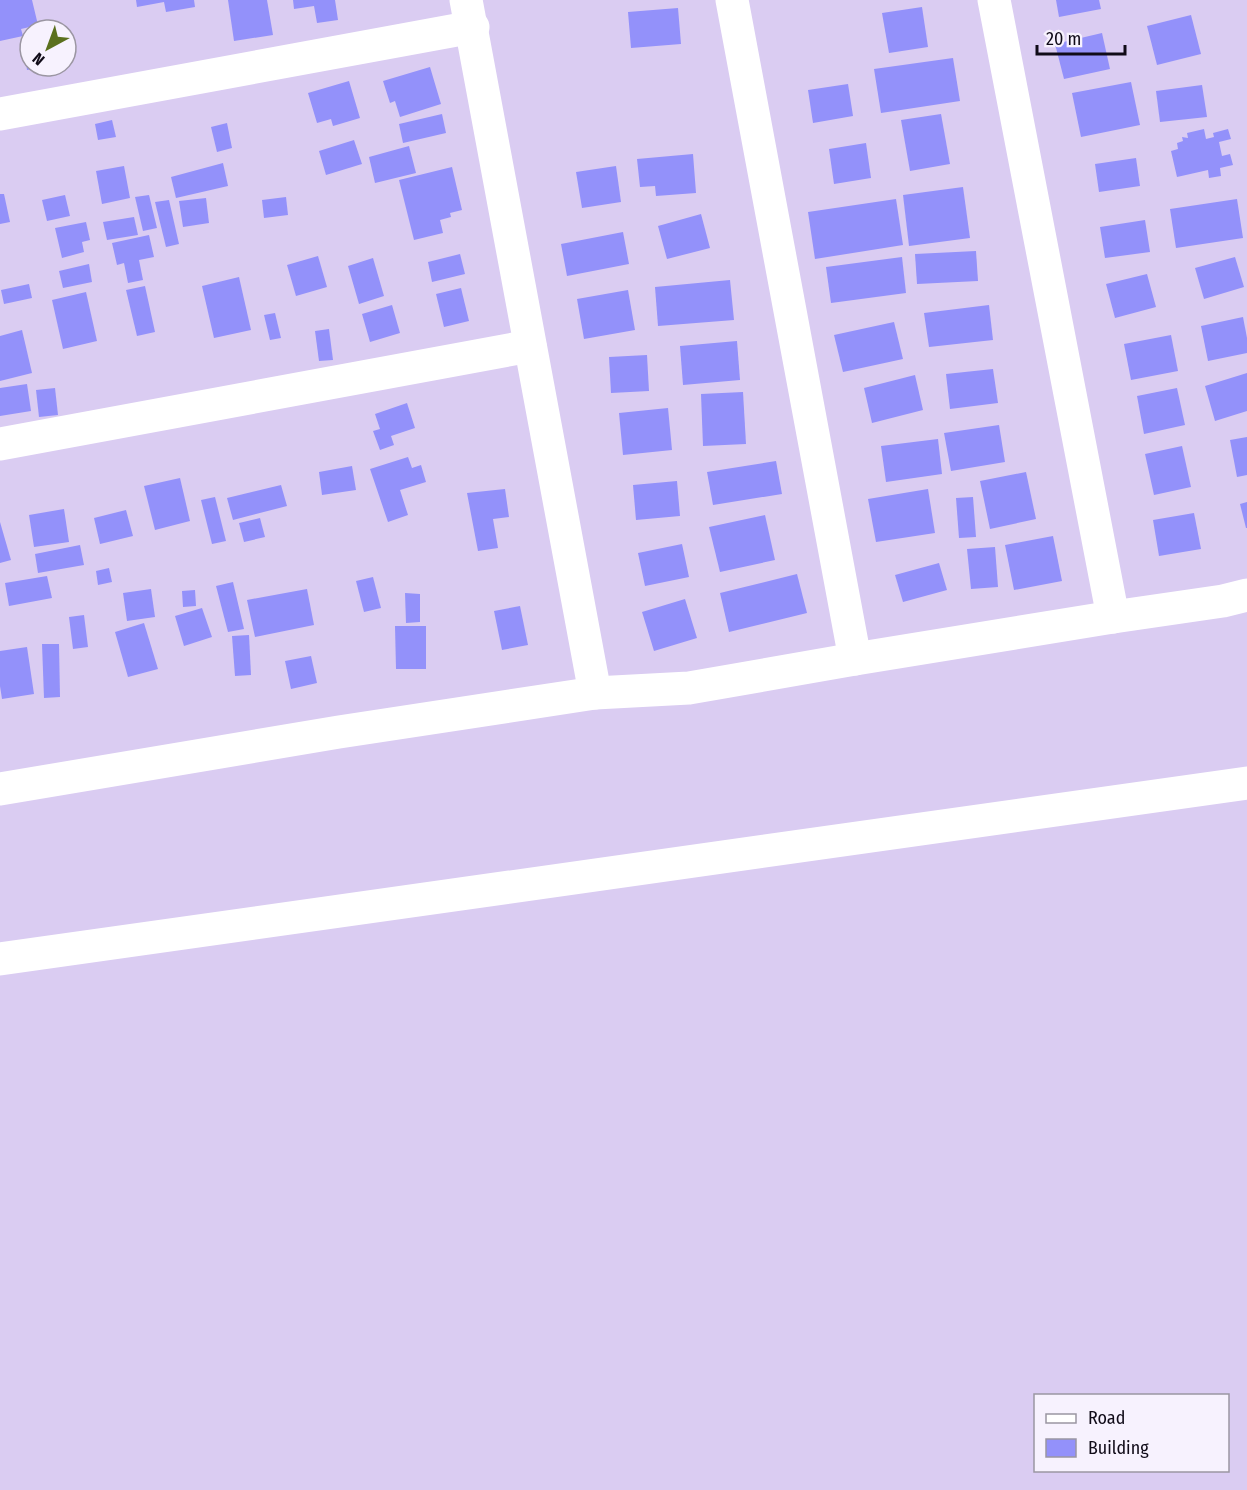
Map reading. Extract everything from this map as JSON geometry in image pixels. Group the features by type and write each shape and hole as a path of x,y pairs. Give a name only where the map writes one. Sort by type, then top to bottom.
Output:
{"street":[{"path":"732,0 855,658"},
{"path":"994,0 1113,617"},
{"path":"0,114 469,14 595,693"},
{"path":"0,444 530,346"},
{"path":"0,789 339,732 595,693 689,688 855,658 1222,602 1247,595"},
{"path":"0,959 1247,783"}],"building":[{"path":"0,0 32,0 36,18 18,18 18,37 0,41"},
{"path":"136,0 194,0 195,7 166,12 164,2 137,7"},
{"path":"228,0 267,0 273,35 234,41"},
{"path":"293,0 335,0 338,20 317,23 314,6 294,9"},
{"path":"1056,0 1099,0 1101,9 1059,17"},
{"path":"922,7 928,47 889,53 882,13"},
{"path":"678,8 681,44 631,48 628,12"},
{"path":"1191,15 1201,54 1157,65 1147,26"},
{"path":"1102,33 1110,69 1064,79 1055,44"},
{"path":"953,58 960,101 881,113 874,69"},
{"path":"430,67 441,104 400,117 395,101 390,103 383,81"},
{"path":"349,81 360,118 333,126 331,119 317,123 308,93"},
{"path":"1131,82 1140,125 1081,137 1072,93"},
{"path":"848,84 853,116 813,123 808,90"},
{"path":"1202,85 1207,117 1160,122 1156,91"},
{"path":"442,114 446,133 403,143 399,124"},
{"path":"941,114 950,164 910,171 901,120"},
{"path":"112,120 116,137 98,140 95,124"},
{"path":"227,123 232,148 217,152 211,127"},
{"path":"1204,129 1206,139 1214,137 1213,133 1228,129 1231,139 1219,142 1222,156 1230,154 1233,165 1220,168 1221,176 1209,178 1208,170 1177,177 1171,151 1178,149 1177,143 1183,141 1182,137 1188,138 1187,133"},
{"path":"354,140 362,164 326,175 319,151"},
{"path":"866,143 871,178 834,184 829,149"},
{"path":"409,146 416,173 375,183 369,157"},
{"path":"693,154 696,193 656,196 655,186 640,187 637,159"},
{"path":"1136,158 1140,186 1099,192 1095,164"},
{"path":"223,163 228,186 176,198 171,177"},
{"path":"124,166 130,198 102,204 96,171"},
{"path":"616,166 621,202 582,208 576,172"},
{"path":"452,167 462,210 450,213 451,217 440,220 443,233 414,240 399,180"},
{"path":"963,187 970,238 909,246 903,195"},
{"path":"0,194 4,194 10,222 0,224"},
{"path":"65,195 70,216 47,221 42,200"},
{"path":"149,195 157,228 143,231 135,197"},
{"path":"286,197 288,215 264,218 262,200"},
{"path":"206,198 209,223 183,227 179,201"},
{"path":"896,199 903,245 815,259 808,212"},
{"path":"1237,199 1243,238 1176,248 1170,209"},
{"path":"169,200 179,244 166,247 155,202"},
{"path":"701,214 710,248 667,259 658,226"},
{"path":"134,217 138,235 107,240 103,222"},
{"path":"1145,220 1150,252 1105,258 1100,227"},
{"path":"86,222 90,240 82,242 84,252 62,258 55,228"},
{"path":"623,232 629,264 567,276 561,244"},
{"path":"149,235 154,257 139,260 143,280 128,283 124,263 117,265 112,243"},
{"path":"976,251 978,281 917,284 915,254"},
{"path":"460,254 465,274 432,282 428,262"},
{"path":"318,256 327,287 296,296 287,265"},
{"path":"902,257 906,293 831,303 826,267"},
{"path":"1235,257 1244,287 1204,299 1195,268"},
{"path":"373,258 384,296 359,304 348,266"},
{"path":"89,264 92,282 63,288 59,271"},
{"path":"1147,274 1156,307 1115,318 1106,284"},
{"path":"239,277 251,330 214,338 202,286"},
{"path":"730,280 734,320 658,326 655,287"},
{"path":"29,284 32,298 4,304 1,290"},
{"path":"145,286 155,332 137,336 126,290"},
{"path":"461,288 469,321 444,327 436,294"},
{"path":"628,290 635,330 584,339 577,299"},
{"path":"86,292 97,341 63,349 52,300"},
{"path":"392,305 400,333 370,342 362,314"},
{"path":"989,305 993,340 929,347 924,313"},
{"path":"275,313 281,338 270,340 264,315"},
{"path":"1243,317 1247,353 1208,361 1201,326"},
{"path":"894,322 903,359 843,372 834,335"},
{"path":"329,329 333,360 319,361 315,331"},
{"path":"22,330 32,373 0,381 0,336"},
{"path":"1171,335 1178,371 1131,380 1124,344"},
{"path":"737,341 740,380 683,385 680,346"},
{"path":"647,355 649,391 611,393 609,357"},
{"path":"993,369 998,403 950,409 946,374"},
{"path":"1247,373 1247,411 1215,421 1205,386"},
{"path":"915,375 923,410 872,423 864,388"},
{"path":"27,384 31,411 0,416 0,388"},
{"path":"55,388 58,415 39,417 36,390"},
{"path":"1177,388 1185,425 1144,434 1137,396"},
{"path":"743,392 746,444 703,446 701,394"},
{"path":"407,403 415,428 391,436 394,445 380,450 373,431 380,429 375,414"},
{"path":"668,408 672,450 623,455 619,413"},
{"path":"999,425 1005,462 951,471 944,433"},
{"path":"1247,437 1247,475 1237,477 1230,440"},
{"path":"938,439 942,474 886,482 881,446"},
{"path":"1182,446 1191,487 1154,495 1145,454"},
{"path":"408,457 412,468 421,465 426,482 400,490 408,515 388,522 370,469"},
{"path":"776,461 782,494 713,505 707,472"},
{"path":"352,466 356,490 322,495 319,472"},
{"path":"1026,472 1036,519 990,529 980,481"},
{"path":"180,478 190,521 155,530 144,486"},
{"path":"677,481 680,516 636,520 633,485"},
{"path":"281,485 287,506 233,520 227,498"},
{"path":"505,489 509,517 493,519 498,548 478,551 467,493"},
{"path":"928,489 935,533 876,542 868,499"},
{"path":"215,497 226,541 212,544 201,500"},
{"path":"973,497 976,537 959,538 956,498"},
{"path":"1247,502 1247,528 1246,528 1240,504"},
{"path":"64,509 69,542 34,547 29,515"},
{"path":"126,510 133,536 100,544 94,518"},
{"path":"1194,513 1201,549 1159,556 1153,520"},
{"path":"765,515 775,560 720,572 709,527"},
{"path":"260,518 265,537 244,542 239,523"},
{"path":"0,522 11,560 0,563"},
{"path":"1053,536 1062,581 1014,590 1005,545"},
{"path":"682,544 689,577 645,586 638,553"},
{"path":"80,545 84,565 38,573 35,554"},
{"path":"995,547 998,587 971,589 967,549"},
{"path":"939,563 947,590 903,602 895,575"},
{"path":"109,568 112,582 98,585 96,571"},
{"path":"797,574 807,613 729,632 720,593"},
{"path":"47,576 52,598 9,606 5,583"},
{"path":"373,577 381,608 364,612 356,581"},
{"path":"233,582 244,629 228,632 216,586"},
{"path":"151,589 155,617 127,621 123,593"},
{"path":"307,589 314,625 255,637 247,600"},
{"path":"195,590 196,606 183,607 182,591"},
{"path":"405,593 420,594 420,622 406,623"},
{"path":"685,599 697,638 654,651 642,612"},
{"path":"520,606 528,645 502,650 494,611"},
{"path":"202,608 212,637 184,646 175,616"},
{"path":"84,615 88,647 73,649 69,617"},
{"path":"144,623 158,669 128,677 115,632"},
{"path":"395,626 426,626 426,669 396,669"},
{"path":"249,635 251,675 235,676 232,636"},
{"path":"42,644 59,644 60,697 44,698"},
{"path":"27,647 34,694 2,699 0,651"},
{"path":"311,656 317,683 291,689 285,661"}]}
